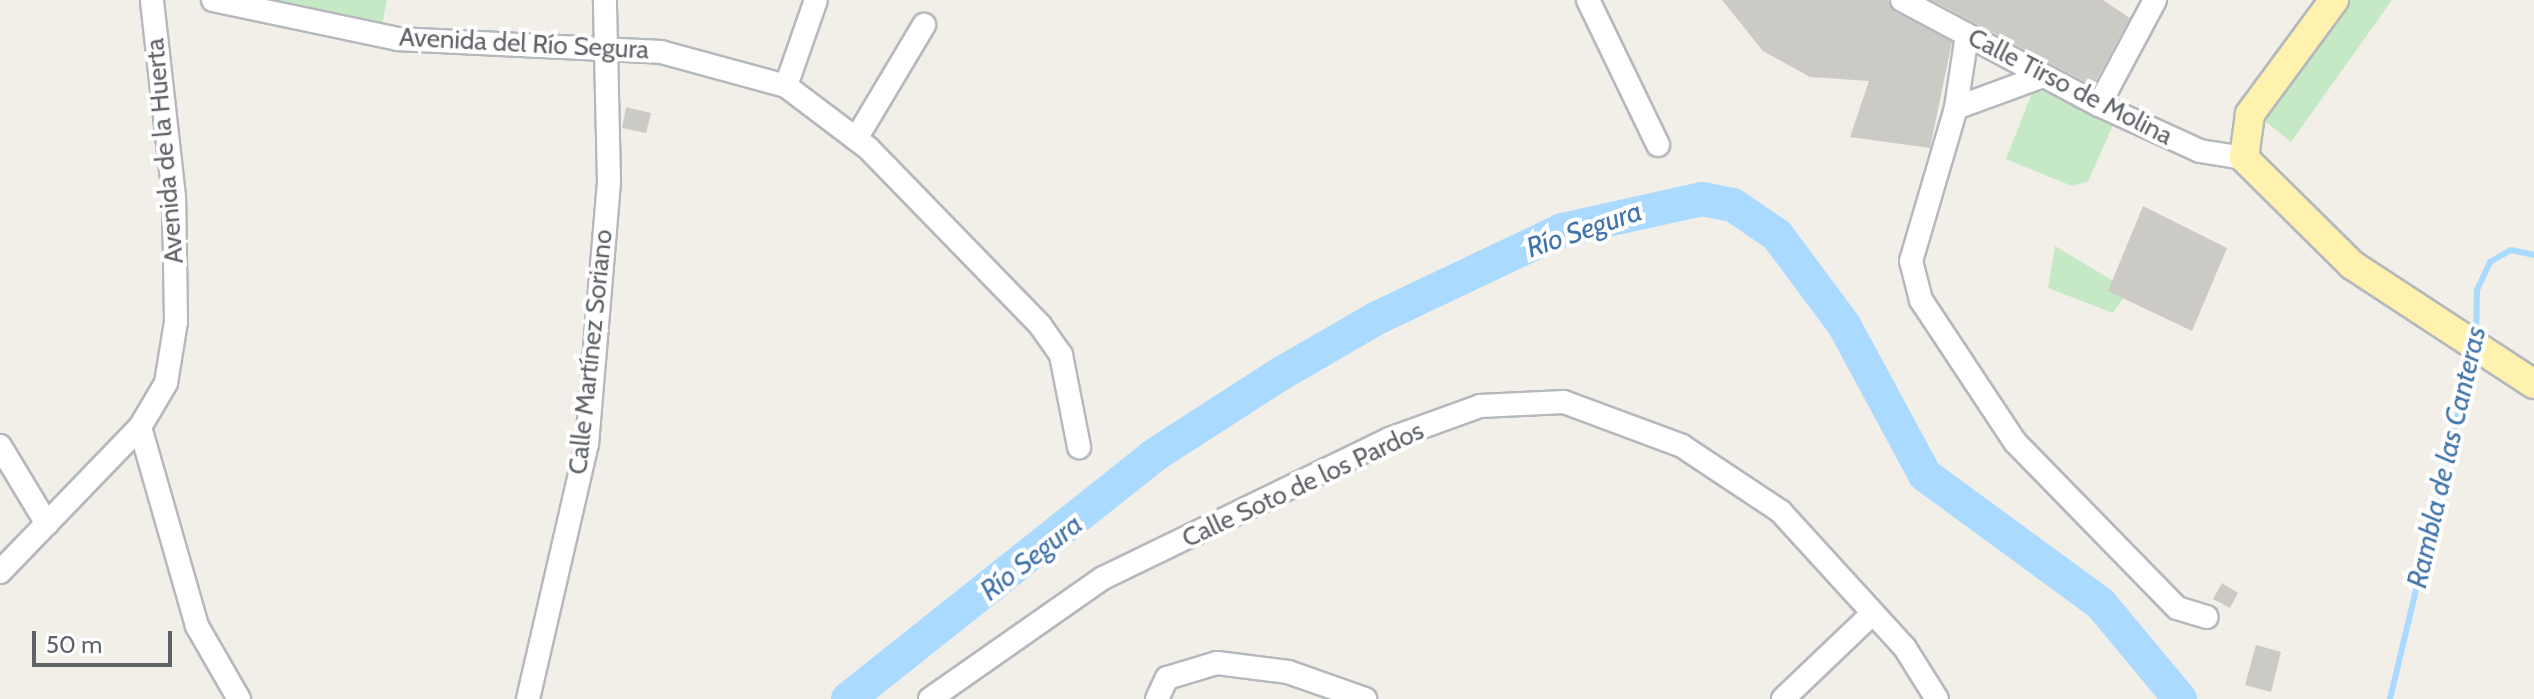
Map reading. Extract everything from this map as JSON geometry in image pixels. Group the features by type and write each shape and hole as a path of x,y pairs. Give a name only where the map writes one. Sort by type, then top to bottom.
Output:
{"main road":[{"path":"2334,0 2250,114 2244,158 2352,265 2451,333 2534,384"}],"street":[{"name":"Avenida de la Huerta","path":"0,572 140,427 166,383 176,322 174,197 152,0"},
{"name":"Avenida del Río Segura","path":"213,0 247,4 398,39 610,46 786,86 856,139 982,259 1058,348 1079,447"},
{"name":"Calle Martínez Soriano","path":"528,699 587,444 609,182 610,46 605,0"},
{"path":"786,86 816,0"},
{"path":"1588,0 1658,145"},
{"name":"Calle Tirso de Molina","path":"1902,0 2099,105 2200,151 2244,158"},
{"path":"2099,105 2155,0"},
{"path":"856,139 924,25"},
{"path":"1967,35 1956,108 1911,261 1921,300 1944,340 2015,442 2141,575 2177,608 2207,617"},
{"path":"1956,108 2043,76"},
{"name":"Calle Soto de los Pardos","path":"930,699 1103,578 1389,439 1480,406 1564,402 1682,446 1780,511 1873,613 1937,699"},
{"path":"140,427 197,626 239,699"},
{"path":"0,446 47,524"},
{"path":"1783,699 1873,613"},
{"path":"1157,699 1167,678 1217,663 1288,672 1365,699"}],"green space":[{"path":"267,0 387,0 382,25"},
{"path":"2339,0 2392,0 2291,142 2259,116"},
{"path":"2046,91 2114,123 2088,181 2072,186 2006,159 2032,93"},
{"path":"2055,246 2115,282 2124,297 2113,313 2048,288"}],"building":[{"path":"1722,0 1888,0 1895,12 1952,42 1930,148 1850,137 1869,81 1810,77 1763,51"},
{"path":"1932,0 2103,0 2130,18 2093,86"},
{"path":"626,107 651,113 646,133 622,128"},
{"path":"2143,206 2227,248 2192,331 2108,291"},
{"path":"2222,583 2238,593 2230,608 2213,599"},
{"path":"2256,645 2281,652 2271,692 2245,685"}],"waterway":[{"name":"Río Segura","path":"848,699 1153,456 1282,373 1377,318 1562,230 1702,199 1733,205 1777,235 1844,325 1925,475 2101,604 2180,699"},
{"name":"Rambla de las Canteras","path":"2476,336 2477,290 2490,262 2511,250 2534,255"},
{"name":"Rambla de las Canteras","path":"2390,699 2472,354"}]}
